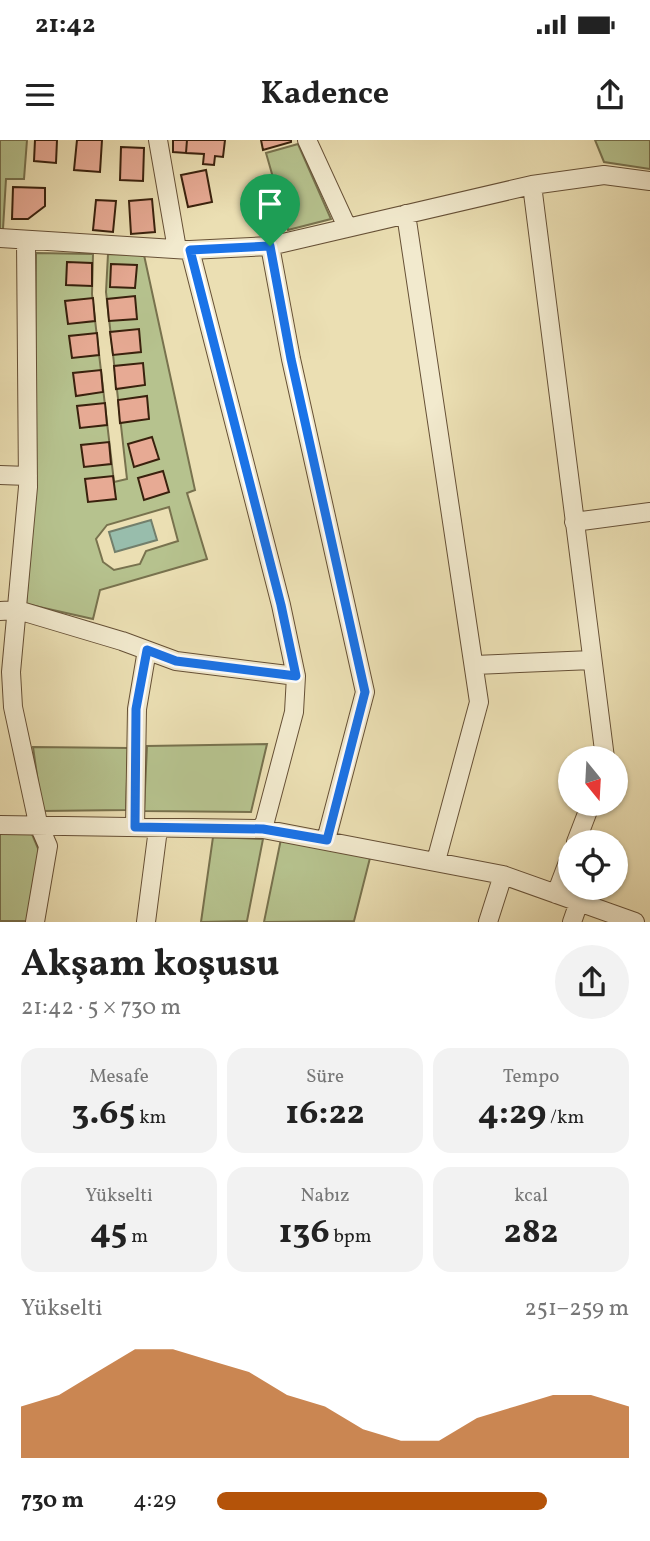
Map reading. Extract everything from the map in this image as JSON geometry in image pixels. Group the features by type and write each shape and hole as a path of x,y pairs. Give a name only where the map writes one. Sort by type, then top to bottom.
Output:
{"street":[{"path":"158,140 184,250 281,605 296,676 294,712 263,829"},
{"path":"307,140 347,227"},
{"path":"0,238 184,250 270,246 532,185 604,175 650,181"},
{"path":"532,185 603,746"},
{"path":"407,214 479,702 436,861"},
{"path":"26,240 28,476 9,610 13,706 38,823 48,846 35,922"},
{"path":"270,246 291,359 365,692 327,840"},
{"path":"0,475 28,476"},
{"path":"574,523 650,512"},
{"path":"9,610 176,661 296,676"},
{"path":"135,827 136,709 147,650"},
{"path":"475,665 592,660"},
{"path":"0,825 38,823 263,829 503,875 635,922"},
{"path":"146,922 158,828"},
{"path":"488,922 503,875"},
{"path":"556,894 558,889"},
{"path":"572,922 579,902"}],"green space":[{"path":"0,140 27,140 24,179 6,179 3,229 0,229"},
{"path":"595,140 650,140 650,169 604,162"},
{"path":"298,144 331,219 288,230 266,153"},
{"path":"36,253 93,254 92,294 114,482 127,479 106,292 108,254 144,255 195,490 187,493 207,559 100,590 93,619 26,604 34,510","holes":["169,507 178,541 146,551 140,564 114,570 103,562 96,539 107,525"]},
{"path":"267,744 251,812 144,811 147,746"},
{"path":"33,747 128,748 126,810 42,811"},
{"path":"0,832 32,834 40,853 29,921 0,921"},
{"path":"213,837 263,839 247,921 201,922"},
{"path":"281,839 370,858 354,921 264,922"}],"shaded area":[{"path":"151,520 157,540 115,552 109,532"}],"building":[{"path":"35,140 57,140 56,163 34,161"},
{"path":"77,140 102,140 100,172 74,170"},
{"path":"173,140 187,140 186,153 173,152"},
{"path":"187,140 225,140 223,157 215,156 214,165 203,164 204,154 186,153"},
{"path":"261,140 291,140 291,142 263,150"},
{"path":"121,147 144,148 143,181 120,180"},
{"path":"206,170 212,202 188,207 181,175"},
{"path":"13,187 45,188 45,206 28,219 12,219"},
{"path":"271,192 280,222 264,227 255,197"},
{"path":"152,199 155,232 131,234 129,201"},
{"path":"96,200 116,201 113,232 93,230"},
{"path":"67,262 92,263 92,286 66,285"},
{"path":"111,264 137,265 135,288 110,287"},
{"path":"135,296 137,319 109,321 107,299"},
{"path":"93,298 95,321 68,324 65,301"},
{"path":"139,329 141,352 113,355 110,332"},
{"path":"97,333 99,355 72,358 69,336"},
{"path":"143,363 145,385 116,389 114,366"},
{"path":"101,370 103,392 76,396 73,373"},
{"path":"147,396 149,419 120,423 118,400"},
{"path":"105,403 107,425 80,428 77,406"},
{"path":"152,437 159,459 134,467 128,444"},
{"path":"109,442 111,464 84,467 81,445"},
{"path":"163,471 169,492 144,500 138,478"},
{"path":"113,476 116,499 88,502 85,479"}],"route":[{"path":"270,246 291,359 365,692 327,840 263,829 135,827 136,709 147,650 176,661 296,676 281,605 190,250 270,246"}]}
